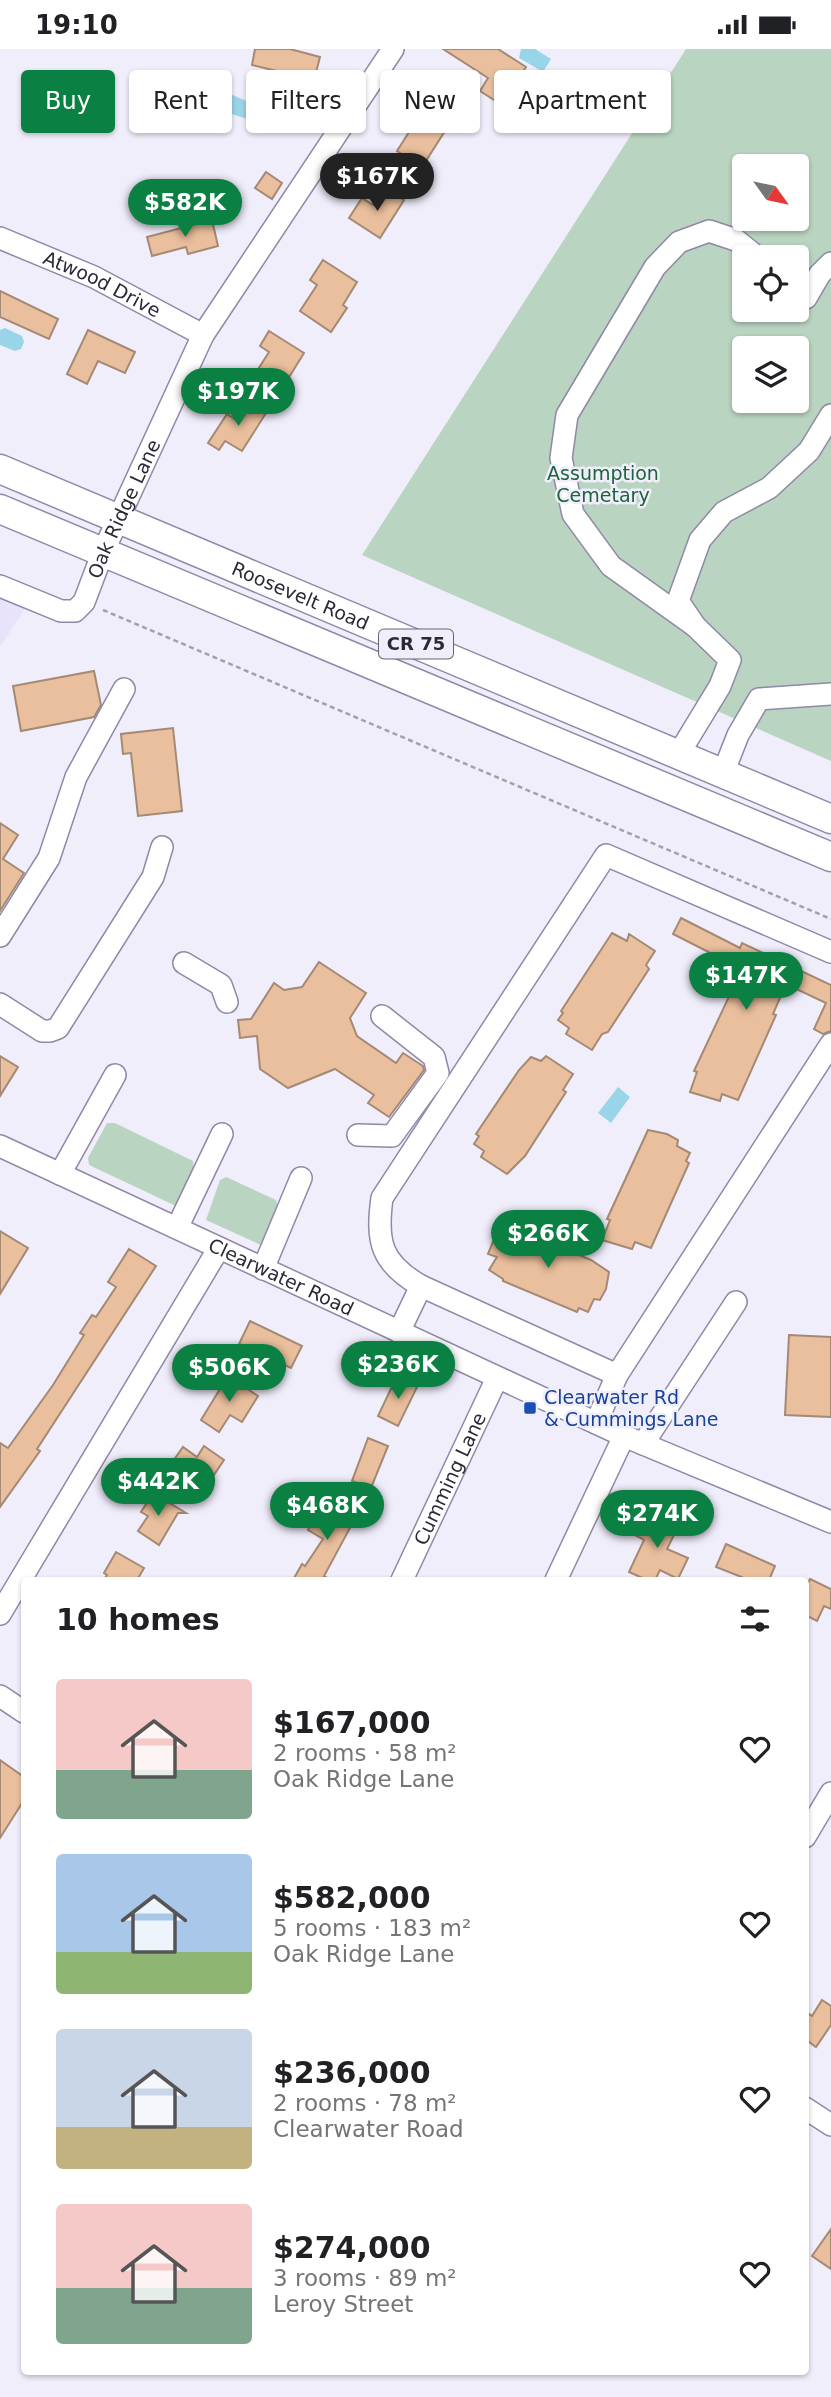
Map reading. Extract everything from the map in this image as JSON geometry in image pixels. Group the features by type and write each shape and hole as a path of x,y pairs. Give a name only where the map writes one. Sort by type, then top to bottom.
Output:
{"main road":[{"name":"Roosevelt Road","path":"0,470 831,819"},
{"name":"Roosevelt Road","path":"0,509 831,857"}],"street":[{"name":"Oak Ridge Lane","path":"79,607 203,335 393,49"},
{"path":"678,755 720,686 730,660 695,626 611,566 573,514 561,458 567,415 655,267 679,242 709,231 736,240 742,245"},
{"name":"Atwood Drive","path":"0,238 94,277 203,335"},
{"path":"809,292 820,274 831,263"},
{"path":"695,626 678,601 699,540 724,512 769,488 809,451 831,415"},
{"path":"0,586 61,611 79,607"},
{"path":"0,936 50,858 76,777 124,689"},
{"path":"723,773 738,735 759,699 831,694"},
{"path":"0,1004 42,1031 58,1028 153,877 162,847"},
{"path":"617,1375 402,1275 389,1263 381,1245 379,1222 382,1198 606,855 831,952"},
{"path":"184,963 221,985 227,1002"},
{"path":"358,1135 393,1136 438,1073 434,1057 382,1016"},
{"path":"596,1423 617,1375 831,1044"},
{"path":"60,1174 116,1075"},
{"path":"177,1228 222,1134"},
{"name":"Clearwater Road","path":"2,1151 60,1174 633,1440 831,1522"},
{"path":"263,1269 301,1178"},
{"path":"22,1577 219,1248"},
{"path":"399,1332 421,1286"},
{"path":"558,1577 633,1440 736,1302"},
{"name":"Cumming Lane","path":"403,1577 497,1378"},
{"path":"0,1614 21,1579"},
{"path":"0,1696 21,1709"},
{"path":"809,1833 826,1816 831,1793"},
{"path":"809,2111 831,2125"}],"path":[{"path":"79,607 831,919"}],"shaded area":[{"path":"0,593 28,604 0,647"}],"green space":[{"name":"Assumption Cemetary","path":"686,49 831,49 831,761 362,555 632,133 671,133 671,72"},
{"path":"107,1123 115,1123 193,1161 195,1179 176,1206 89,1165 88,1158"},
{"path":"226,1177 276,1200 281,1217 263,1246 206,1220 220,1180"}],"water":[{"path":"521,49 535,49 551,59 544,70 540,70 519,58"},
{"path":"232,95 246,101 246,119 232,114"},
{"path":"5,328 22,336 24,342 21,349 15,351 0,345 0,330"},
{"path":"618,1087 630,1097 611,1123 598,1113"}],"building":[{"path":"255,49 290,49 320,57 317,70 273,70 252,65"},
{"path":"443,49 498,49 526,67 524,70 494,70 494,100 480,91 488,78 480,70 476,70"},
{"path":"408,133 444,133 422,167 397,151"},
{"path":"266,172 282,183 272,199 255,188"},
{"path":"384,188 404,200 380,238 349,218 362,198 373,205"},
{"path":"212,220 218,246 188,254 186,247 152,256 147,237"},
{"path":"323,260 357,282 343,305 347,308 331,332 300,311 317,285 310,280"},
{"path":"0,291 58,319 49,339 0,317"},
{"path":"88,330 135,352 125,373 98,361 87,384 67,374"},
{"path":"269,331 304,353 286,382 283,381 277,388 255,374 269,352 260,346"},
{"path":"248,401 266,413 242,451 225,441 219,450 208,443 227,414 236,420"},
{"path":"94,671 101,705 94,717 21,731 13,686"},
{"path":"173,728 182,811 138,816 131,753 123,754 121,734"},
{"path":"0,823 18,835 3,859 24,873 0,911"},
{"path":"681,918 740,948 742,943 831,985 831,1031 823,1034 814,1029 826,1003 786,984 773,1014 776,1015 738,1100 722,1094 720,1101 690,1092 697,1072 694,1071 742,969 673,934"},
{"path":"612,933 627,941 629,934 655,951 646,965 649,969 608,1032 602,1034 592,1050 566,1034 569,1028 558,1020 563,1013 561,1011"},
{"path":"319,962 366,993 350,1018 357,1036 396,1063 403,1053 423,1066 424,1070 389,1117 368,1103 374,1095 335,1069 288,1088 260,1069 257,1036 240,1038 238,1020 251,1019 274,983 284,990 302,987"},
{"path":"0,1056 18,1067 0,1096"},
{"path":"546,1056 573,1074 563,1090 566,1092 525,1156 507,1174 481,1157 484,1151 474,1144 479,1136 476,1134 519,1070 531,1057 541,1061"},
{"path":"648,1130 667,1134 678,1140 677,1146 690,1153 686,1161 689,1163 651,1248 635,1242 632,1249 602,1240 610,1220 607,1219"},
{"path":"499,1227 518,1234 520,1231 591,1260 609,1272 606,1289 600,1300 594,1299 588,1312 579,1308 577,1312 503,1281 489,1270 497,1257 488,1254"},
{"path":"0,1231 28,1248 0,1294"},
{"path":"129,1249 156,1266 37,1449 40,1451 0,1507 0,1443 8,1448 53,1385 84,1335 80,1333 92,1315 96,1317 116,1287 108,1282"},
{"path":"250,1321 302,1346 291,1368 239,1344"},
{"path":"789,1335 831,1337 831,1417 785,1415"},
{"path":"228,1376 258,1396 242,1422 230,1415 219,1432 201,1420"},
{"path":"397,1376 418,1385 398,1426 378,1416"},
{"path":"368,1438 388,1446 371,1488 352,1481"},
{"path":"204,1446 224,1460 203,1491 188,1480 186,1484 166,1471 183,1447 197,1457"},
{"path":"153,1493 186,1513 178,1513 159,1545 138,1531 148,1516 141,1512"},
{"path":"338,1503 358,1513 326,1577 295,1577 323,1539 308,1530 318,1512 330,1519"},
{"path":"646,1511 678,1527 667,1549 688,1558 679,1577 660,1570 656,1577 640,1577 629,1572 644,1540 635,1535"},
{"path":"726,1544 775,1566 770,1577 741,1577 716,1567"},
{"path":"116,1552 144,1568 139,1577 106,1577 104,1573"},
{"path":"810,1579 831,1589 831,1609 824,1606 817,1621 809,1617"},
{"path":"0,1760 21,1775 21,1805 0,1838"},
{"path":"822,2000 831,2006 831,2025 816,2047 809,2042 809,2014 812,2016"},
{"path":"831,2229 831,2269 812,2256"}],"place":[{"name":"Clearwater Rd & Cummings Lane","path":"530,1408"}]}
